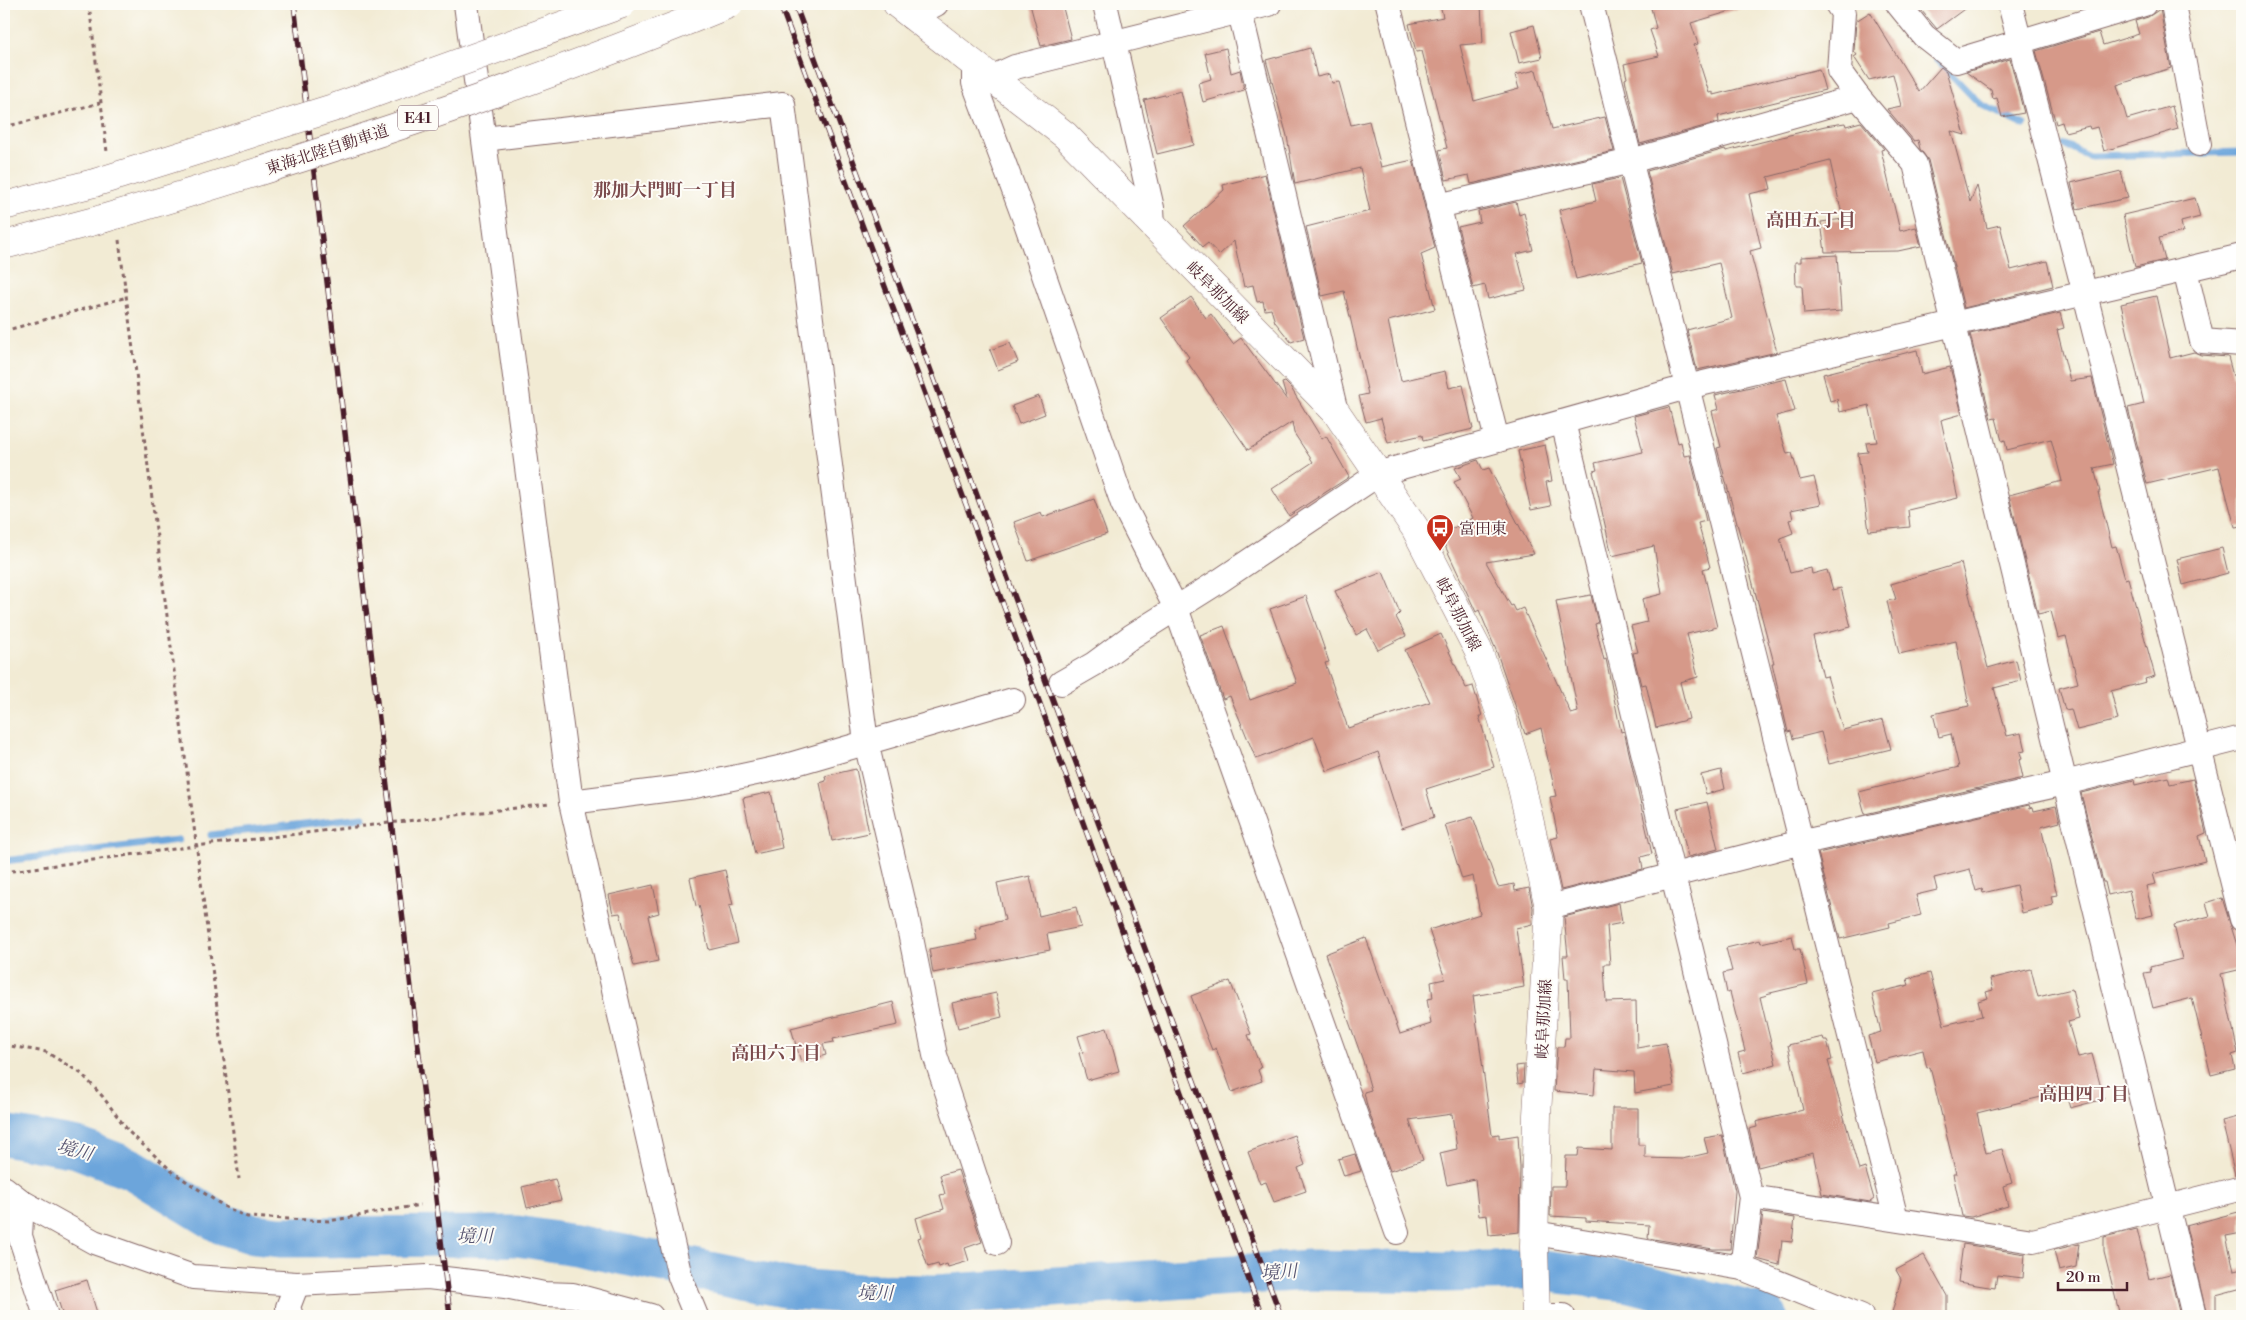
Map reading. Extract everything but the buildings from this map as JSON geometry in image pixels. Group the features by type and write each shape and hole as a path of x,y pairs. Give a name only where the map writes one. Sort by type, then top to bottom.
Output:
{"main road":[{"name":"E41","path":"4,206 94,183 336,107 622,4"},
{"name":"東海北陸自動車道","path":"4,245 208,188 481,97 729,4"},
{"name":"岐阜那加線","path":"904,10 1066,136 1336,412 1380,473 1415,528 1478,650 1502,718 1520,779 1549,907 1536,1115 1534,1240 1536,1311"}],"street":[{"path":"466,4 571,802 680,1277 695,1313"},
{"path":"904,10 936,4"},
{"path":"1105,4 1152,208 1153,226"},
{"path":"1269,4 1239,7 1015,67 983,70 974,83 1025,220 1123,504 1176,608 1397,1232"},
{"path":"1388,4 1497,440"},
{"path":"1591,4 1896,1219"},
{"path":"1837,4 1843,13 1839,71 1858,97 1915,164 2194,1316"},
{"path":"1898,4 1924,36 1956,61 2144,4"},
{"path":"2010,4 2086,294 2242,919"},
{"path":"2173,4 2199,144"},
{"path":"1239,7 1336,412"},
{"path":"1438,206 1631,161 1858,97"},
{"path":"484,139 783,104 866,742 906,912 935,1055 997,1243"},
{"path":"1060,683 1094,664 1132,636 1380,473 1687,387 2242,256"},
{"path":"2185,270 2202,341 2242,344"},
{"path":"1563,422 1751,1197 1742,1268"},
{"path":"571,802 695,786 779,768 1013,700"},
{"path":"1549,907 1802,844 2064,783 2242,738"},
{"path":"1751,1197 2032,1241 2242,1188"},
{"path":"13,1195 94,1242 193,1277 297,1284 428,1278 505,1286 544,1294 573,1295 651,1316"},
{"path":"13,1195 20,1236 46,1316"},
{"path":"1534,1240 1742,1268 1861,1316"},
{"path":"291,1316 288,1307 297,1284"},
{"path":"1536,1311 1563,1316"}],"path":[{"path":"4,127 100,102 89,4"},
{"path":"4,331 127,297 239,1179"},
{"path":"4,872 196,846 571,802"},
{"path":"4,1045 46,1052 82,1074 129,1132 174,1173 225,1207 247,1217 329,1221 420,1205"}],"waterway":[{"path":"1937,60 1980,104 2024,125"},
{"path":"2065,145 2089,156 2242,152"},
{"path":"211,835 363,817"},
{"path":"4,861 178,840"},
{"name":"境川","path":"4,1135 77,1148 132,1169 222,1224 254,1234 280,1237 517,1236 575,1245 794,1289 859,1294 936,1295 1309,1270 1444,1272 1535,1270 1631,1282 1767,1316"}],"railway":[{"path":"294,4 450,1316"},
{"path":"780,4 1036,693 1262,1316"},
{"path":"795,4 1281,1316"}],"place":[{"name":"富田東","path":"1440,552"}],"district":[{"name":"那加大門町一丁目","path":"665,190"},
{"name":"高田五丁目","path":"1811,220"},
{"name":"高田六丁目","path":"776,1053"},
{"name":"高田四丁目","path":"2084,1094"}]}
